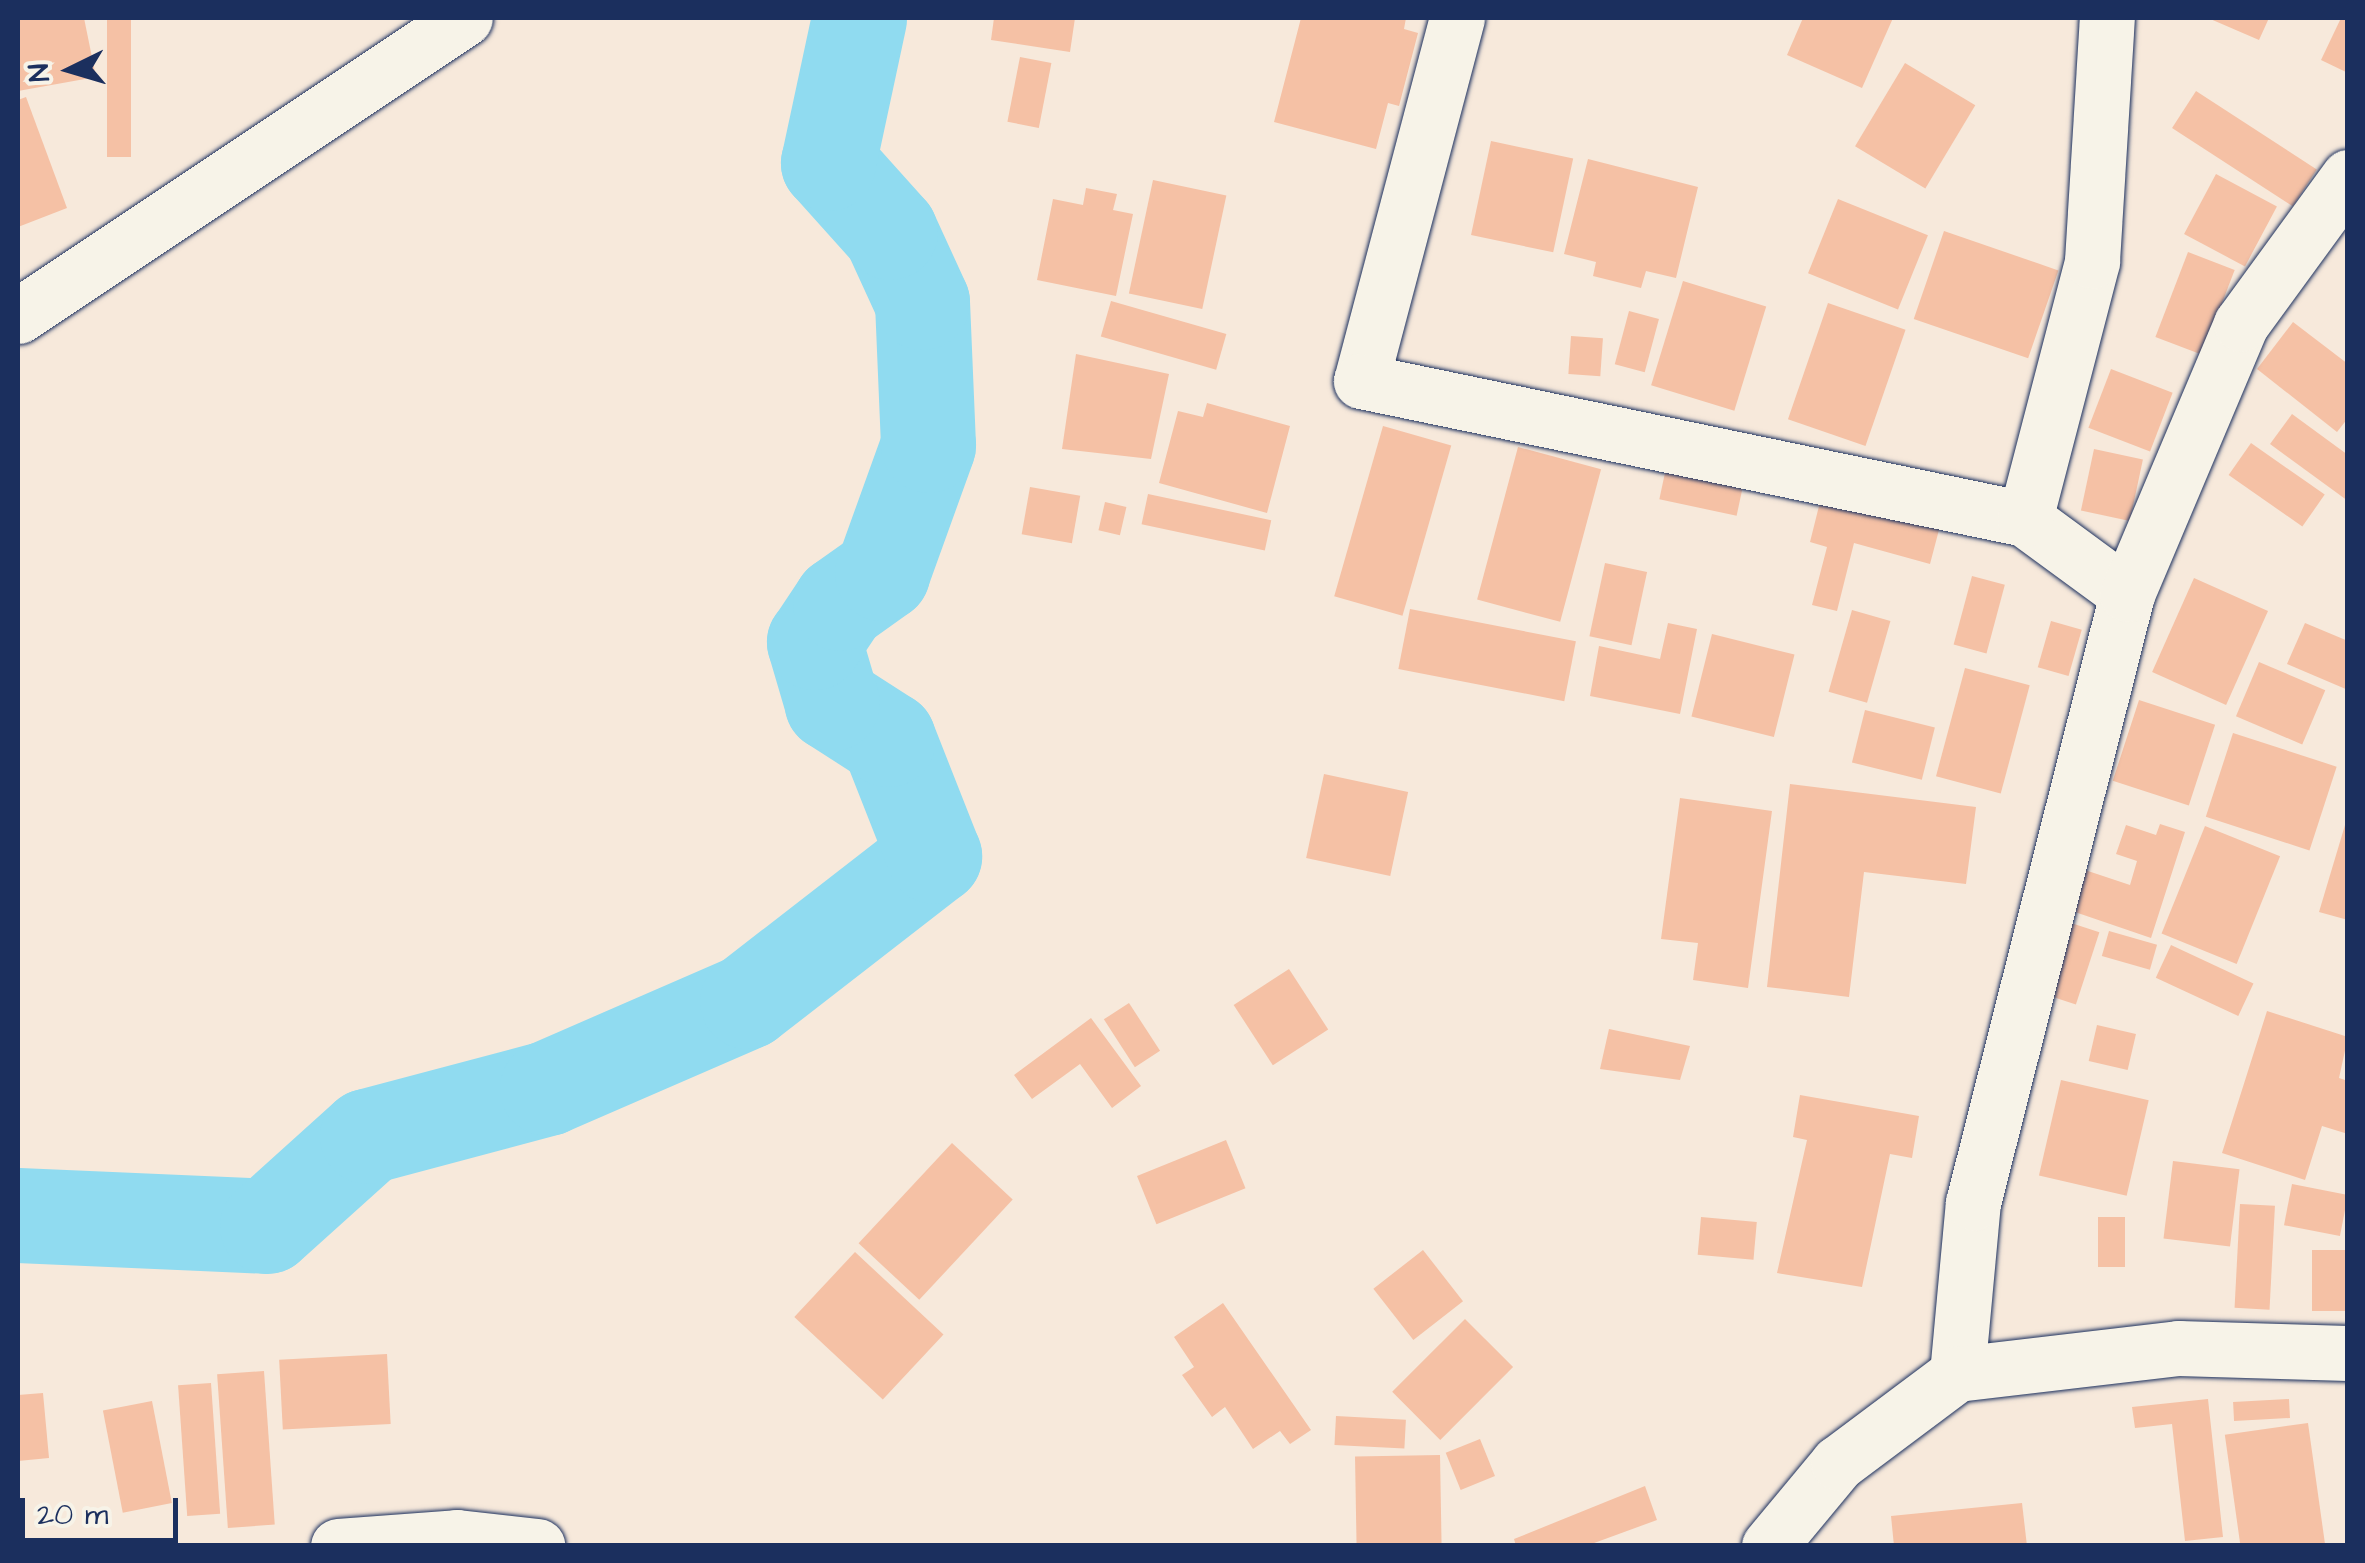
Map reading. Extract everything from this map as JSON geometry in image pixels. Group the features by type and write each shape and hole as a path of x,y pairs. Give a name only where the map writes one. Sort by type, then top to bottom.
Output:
{"street":[{"path":"18,316 464,18"},
{"path":"1457,18 1361,381 2025,519 2127,594"},
{"path":"2025,519 2092,261 2106,18"},
{"path":"1957,1374 1973,1204 2127,594 2240,324 2348,177"},
{"path":"1769,1546 1838,1463 1957,1374 2178,1348 2348,1353"},
{"path":"338,1546 457,1538 537,1546"}],"building":[{"path":"18,18 84,18 96,77 18,91"},
{"path":"107,18 131,18 131,157 107,157"},
{"path":"994,18 1075,18 1070,52 991,40"},
{"path":"1301,18 1406,18 1404,29 1418,33 1399,106 1388,103 1376,149 1274,122"},
{"path":"1803,18 1893,18 1862,88 1787,55"},
{"path":"2208,18 2269,18 2259,40"},
{"path":"2341,18 2348,18 2348,73 2321,60"},
{"path":"1020,57 1051,63 1039,128 1007,122"},
{"path":"1905,63 1975,105 1925,188 1855,146"},
{"path":"2196,91 2317,169 2293,206 2172,128"},
{"path":"26,97 67,208 18,227 18,100"},
{"path":"1491,141 1573,158 1553,252 1471,235"},
{"path":"1588,159 1698,187 1676,278 1646,271 1641,288 1593,276 1596,262 1564,254"},
{"path":"2216,174 2277,206 2245,266 2184,234"},
{"path":"1153,180 1226,196 1202,309 1129,293"},
{"path":"1086,188 1117,194 1113,210 1133,214 1116,296 1037,280 1053,199 1083,205"},
{"path":"1838,199 1928,235 1898,310 1808,273"},
{"path":"1944,231 2058,270 2028,358 1914,319"},
{"path":"2188,252 2235,270 2202,355 2155,337"},
{"path":"1683,281 1766,306 1734,411 1651,385"},
{"path":"1111,301 1226,334 1216,370 1101,337"},
{"path":"1828,303 1906,330 1865,446 1788,419"},
{"path":"1629,311 1659,319 1645,372 1615,364"},
{"path":"2293,322 2348,364 2348,418 2337,432 2257,369"},
{"path":"1571,336 1603,338 1600,376 1568,374"},
{"path":"1076,354 1169,374 1151,459 1062,449"},
{"path":"2111,369 2173,393 2150,451 2088,428"},
{"path":"1207,403 1290,426 1267,513 1159,483 1178,411 1203,417"},
{"path":"2292,414 2348,455 2348,501 2270,444"},
{"path":"1383,426 1451,446 1402,616 1334,596"},
{"path":"2251,443 2325,495 2302,527 2229,475"},
{"path":"1518,447 1601,469 1560,622 1477,600"},
{"path":"2094,449 2143,459 2130,521 2081,511"},
{"path":"1666,468 1743,484 1737,516 1659,499"},
{"path":"1030,487 1080,496 1072,543 1022,534"},
{"path":"1148,494 1271,520 1265,551 1142,524"},
{"path":"1822,494 1864,505 1860,520 1865,505 1940,526 1930,564 1854,543 1837,611 1812,605 1827,547 1810,542"},
{"path":"1105,502 1126,507 1120,535 1098,530"},
{"path":"1605,563 1647,572 1631,645 1589,636"},
{"path":"1972,576 2005,585 1986,653 1954,645"},
{"path":"2194,578 2268,611 2226,705 2152,672"},
{"path":"1410,609 1576,641 1564,701 1398,669"},
{"path":"1852,610 1890,621 1867,703 1829,692"},
{"path":"2051,621 2082,630 2069,676 2038,667"},
{"path":"1668,623 1697,629 1680,714 1590,696 1599,646 1660,659"},
{"path":"2305,623 2348,641 2348,690 2287,664"},
{"path":"1712,634 1794,655 1774,737 1691,716"},
{"path":"2259,662 2325,690 2302,744 2236,716"},
{"path":"1965,668 2030,685 2001,794 1936,776"},
{"path":"2139,700 2215,725 2189,806 2113,781"},
{"path":"1865,710 1935,727 1922,780 1852,762"},
{"path":"2233,733 2337,767 2309,850 2206,817"},
{"path":"1324,774 1408,792 1390,876 1306,858"},
{"path":"1790,784 1976,807 1966,884 1864,872 1849,997 1767,987"},
{"path":"1680,798 1772,811 1748,988 1693,980 1698,943 1661,939"},
{"path":"2348,815 2348,920 2319,912"},
{"path":"2160,824 2185,832 2151,938 2072,911 2085,870 2130,885 2137,861 2116,854 2126,825 2156,835"},
{"path":"2205,826 2280,856 2237,964 2162,934"},
{"path":"2068,922 2099,932 2076,1004 2045,994"},
{"path":"2109,931 2157,945 2150,970 2102,956"},
{"path":"2171,945 2253,983 2238,1016 2156,978"},
{"path":"1289,969 1328,1029 1273,1065 1234,1005"},
{"path":"1129,1003 1160,1051 1135,1067 1104,1019"},
{"path":"2267,1011 2348,1037 2339,1078 2348,1081 2348,1134 2322,1126 2305,1180 2222,1153"},
{"path":"1091,1018 1141,1086 1112,1108 1080,1064 1032,1099 1014,1075"},
{"path":"2097,1025 2136,1034 2128,1070 2089,1061"},
{"path":"1609,1029 1690,1046 1680,1080 1600,1069"},
{"path":"2061,1080 2149,1100 2127,1196 2039,1175"},
{"path":"1800,1095 1919,1116 1912,1158 1890,1154 1862,1287 1777,1273 1807,1140 1793,1137"},
{"path":"1226,1140 1245,1188 1156,1224 1137,1176"},
{"path":"952,1143 1013,1200 919,1300 859,1243"},
{"path":"2173,1161 2240,1169 2230,1247 2163,1238"},
{"path":"2292,1184 2348,1195 2340,1236 2284,1225"},
{"path":"2240,1204 2275,1206 2270,1310 2235,1308"},
{"path":"1701,1217 1757,1222 1753,1260 1698,1255"},
{"path":"2098,1217 2125,1217 2125,1267 2098,1267"},
{"path":"1423,1250 1463,1301 1413,1340 1373,1289"},
{"path":"2312,1250 2348,1250 2348,1311 2312,1311"},
{"path":"855,1252 943,1335 883,1400 794,1317"},
{"path":"1223,1303 1311,1430 1290,1444 1280,1431 1253,1449 1225,1407 1212,1417 1182,1375 1194,1367 1174,1337"},
{"path":"1465,1319 1513,1367 1440,1440 1392,1392"},
{"path":"387,1354 391,1424 283,1430 279,1360"},
{"path":"264,1371 275,1525 228,1528 217,1374"},
{"path":"211,1383 220,1514 187,1516 178,1385"},
{"path":"43,1393 49,1458 18,1461 18,1395"},
{"path":"2208,1399 2223,1537 2185,1541 2172,1424 2135,1428 2132,1407"},
{"path":"2289,1399 2290,1418 2234,1421 2233,1402"},
{"path":"152,1401 172,1503 123,1513 103,1411"},
{"path":"1336,1416 1406,1420 1404,1449 1334,1445"},
{"path":"2308,1423 2325,1546 2240,1546 2225,1435"},
{"path":"1480,1439 1495,1476 1461,1490 1446,1453"},
{"path":"1440,1455 1442,1546 1357,1546 1355,1456"},
{"path":"1645,1486 1657,1520 1586,1546 1516,1546 1514,1539"},
{"path":"2022,1503 2027,1546 1894,1546 1891,1516"}],"waterway":[{"path":"18,1215 267,1226 367,1136 547,1088 747,1001 934,856 888,739 832,703 814,642 840,603 882,573 928,445 922,302 890,232 828,163 859,18"}]}
